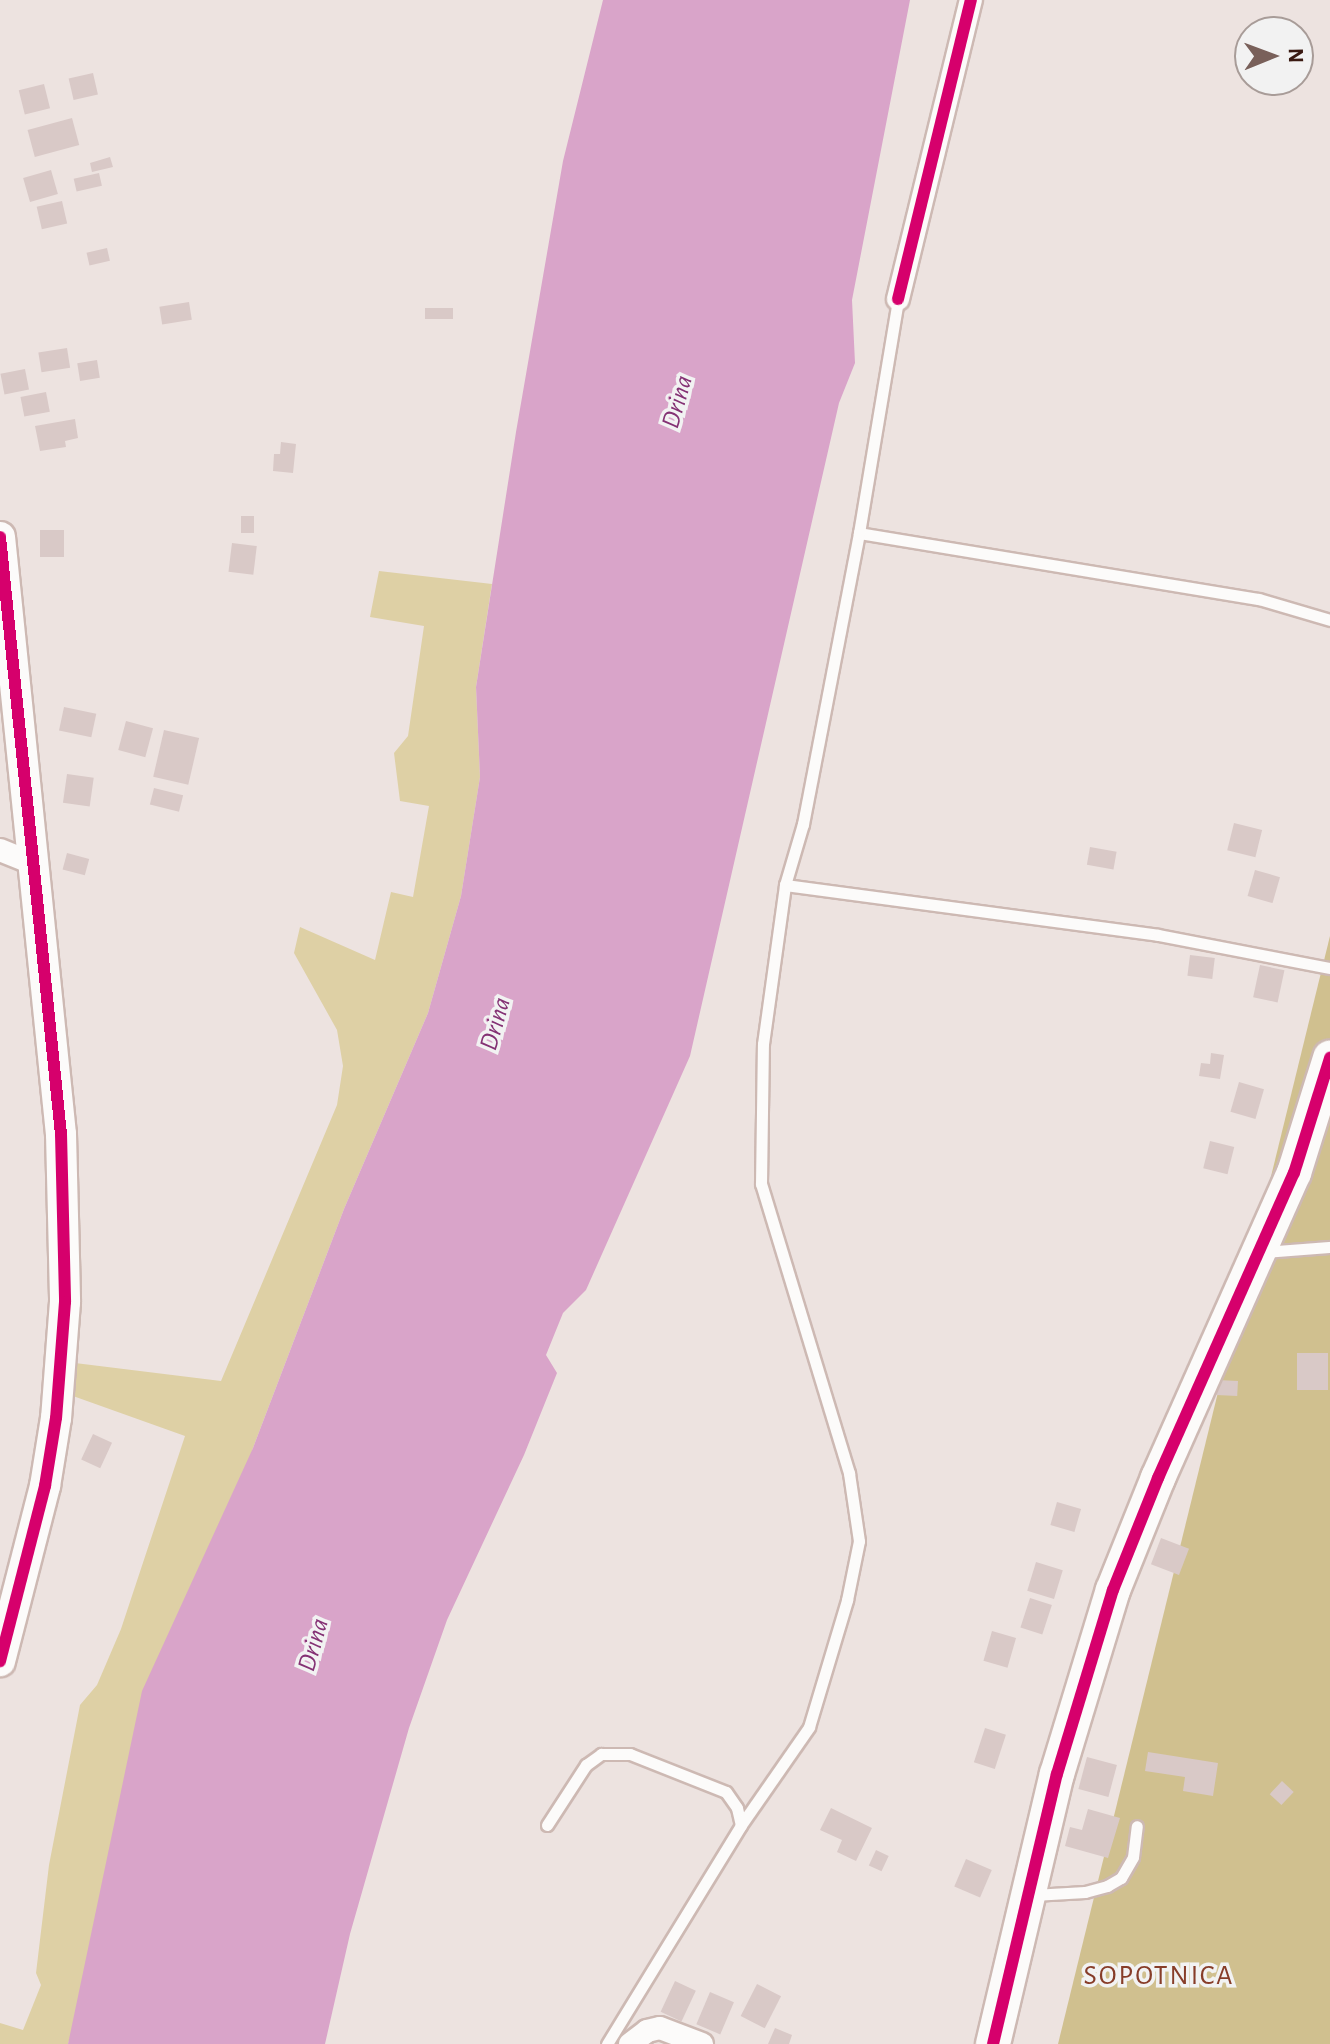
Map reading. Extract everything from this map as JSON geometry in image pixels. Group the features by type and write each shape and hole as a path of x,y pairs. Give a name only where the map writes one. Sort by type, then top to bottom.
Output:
{"main road":[{"path":"993,2044 1060,1762 1113,1590 1298,1161 1330,1058"}],"street":[{"path":"898,299 971,0"},
{"path":"0,537 61,1134 65,1302 56,1418 45,1486 0,1661"},
{"path":"0,850 34,864"},
{"path":"630,2044 647,2031 660,2028 702,2044"}],"lane":[{"path":"607,2044 741,1825 809,1727 847,1600 859,1541 849,1473 761,1184 763,1044 785,885 803,824 859,533 898,299"},
{"path":"859,533 1259,599 1330,620"},
{"path":"785,885 1158,935 1330,968"},
{"path":"1259,1253 1330,1247"},
{"path":"547,1825 586,1765 601,1754 630,1754 726,1792 737,1808 741,1825"},
{"path":"1028,1896 1085,1892 1121,1878 1133,1857 1137,1826"}],"shaded area":[{"path":"379,571 492,584 476,687 480,777 461,896 428,1013 344,1209 253,1448 68,2044 0,2044 0,2023 23,2030 41,1985 36,1973 49,1865 80,1705 97,1685 121,1629 185,1436 73,1396 75,1363 221,1381 337,1105 343,1066 337,1030 294,953 300,927 375,960 391,892 413,897 429,806 400,801 394,753 408,736 424,626 370,617"},
{"path":"1330,936 1330,2044 1058,2044"}],"water":[{"name":"Drina","path":"603,0 910,0 852,300 855,363 839,403 690,1056 586,1290 563,1313 546,1355 557,1373 524,1455 447,1620 409,1728 350,1934 325,2044 68,2044 142,1691 253,1448 344,1209 428,1013 461,896 480,777 476,687 516,432 563,161"}],"building":[{"path":"93,73 98,94 74,100 69,79"},
{"path":"44,84 50,108 25,115 19,90"},
{"path":"72,118 79,145 35,157 28,130"},
{"path":"110,157 113,167 92,172 90,163"},
{"path":"51,170 58,194 30,202 23,178"},
{"path":"99,173 102,186 77,192 74,179"},
{"path":"62,201 67,223 42,229 37,207"},
{"path":"107,248 110,261 89,265 87,253"},
{"path":"189,302 192,320 162,324 159,307"},
{"path":"425,308 453,308 453,319 425,319"},
{"path":"67,348 70,368 41,372 38,353"},
{"path":"97,360 100,378 80,381 77,363"},
{"path":"25,369 29,390 4,394 0,374"},
{"path":"46,392 50,412 24,417 20,397"},
{"path":"75,419 78,438 65,441 66,447 40,451 35,426"},
{"path":"281,442 296,444 293,473 273,471 274,454 280,454"},
{"path":"241,516 254,516 254,533 241,533"},
{"path":"40,530 64,530 64,557 40,557"},
{"path":"232,543 257,546 253,575 228,572"},
{"path":"64,707 96,714 91,737 59,730"},
{"path":"126,721 153,728 145,757 118,750"},
{"path":"164,730 199,738 188,785 153,777"},
{"path":"67,774 94,778 90,806 63,803"},
{"path":"154,788 183,795 179,812 150,804"},
{"path":"1234,823 1262,830 1255,857 1227,850"},
{"path":"1090,847 1117,852 1113,869 1087,865"},
{"path":"67,853 89,859 85,875 63,869"},
{"path":"1255,870 1280,877 1273,903 1248,896"},
{"path":"1190,955 1215,958 1212,979 1187,976"},
{"path":"1260,965 1284,970 1278,1002 1253,997"},
{"path":"1211,1053 1224,1055 1220,1079 1199,1076 1201,1063 1210,1064"},
{"path":"1239,1082 1264,1089 1255,1119 1230,1112"},
{"path":"1210,1141 1234,1147 1227,1174 1203,1168"},
{"path":"1297,1353 1328,1353 1328,1390 1297,1390"},
{"path":"1217,1380 1238,1381 1237,1396 1216,1395"},
{"path":"93,1434 112,1443 100,1468 81,1459"},
{"path":"1057,1502 1081,1509 1074,1532 1050,1525"},
{"path":"1161,1538 1189,1549 1179,1575 1151,1564"},
{"path":"1036,1562 1063,1570 1054,1599 1027,1591"},
{"path":"1030,1598 1052,1605 1042,1635 1020,1627"},
{"path":"992,1631 1016,1638 1007,1668 983,1661"},
{"path":"985,1728 1006,1735 995,1769 974,1762"},
{"path":"1148,1752 1218,1763 1213,1796 1183,1791 1185,1777 1145,1771"},
{"path":"1087,1757 1117,1765 1108,1797 1078,1789"},
{"path":"1282,1781 1294,1792 1281,1805 1270,1794"},
{"path":"831,1808 872,1828 856,1861 837,1852 842,1840 820,1830"},
{"path":"1088,1809 1120,1818 1108,1858 1065,1846 1070,1827 1082,1830"},
{"path":"876,1850 889,1856 882,1871 869,1865"},
{"path":"966,1859 992,1870 980,1898 954,1887"},
{"path":"675,1981 696,1991 681,2022 661,2012"},
{"path":"757,1984 781,1996 765,2028 741,2016"},
{"path":"710,1992 734,2002 720,2034 696,2024"},
{"path":"775,2028 792,2035 789,2044 768,2044"}],"cycle path":[{"path":"898,299 971,0"},
{"path":"0,537 61,1134 65,1302 56,1418 45,1486 0,1661"},
{"path":"993,2044 1057,1774 1113,1590 1158,1478 1294,1173 1330,1058"}],"district":[{"name":"SOPOTNICA","path":"1159,1976"}]}
